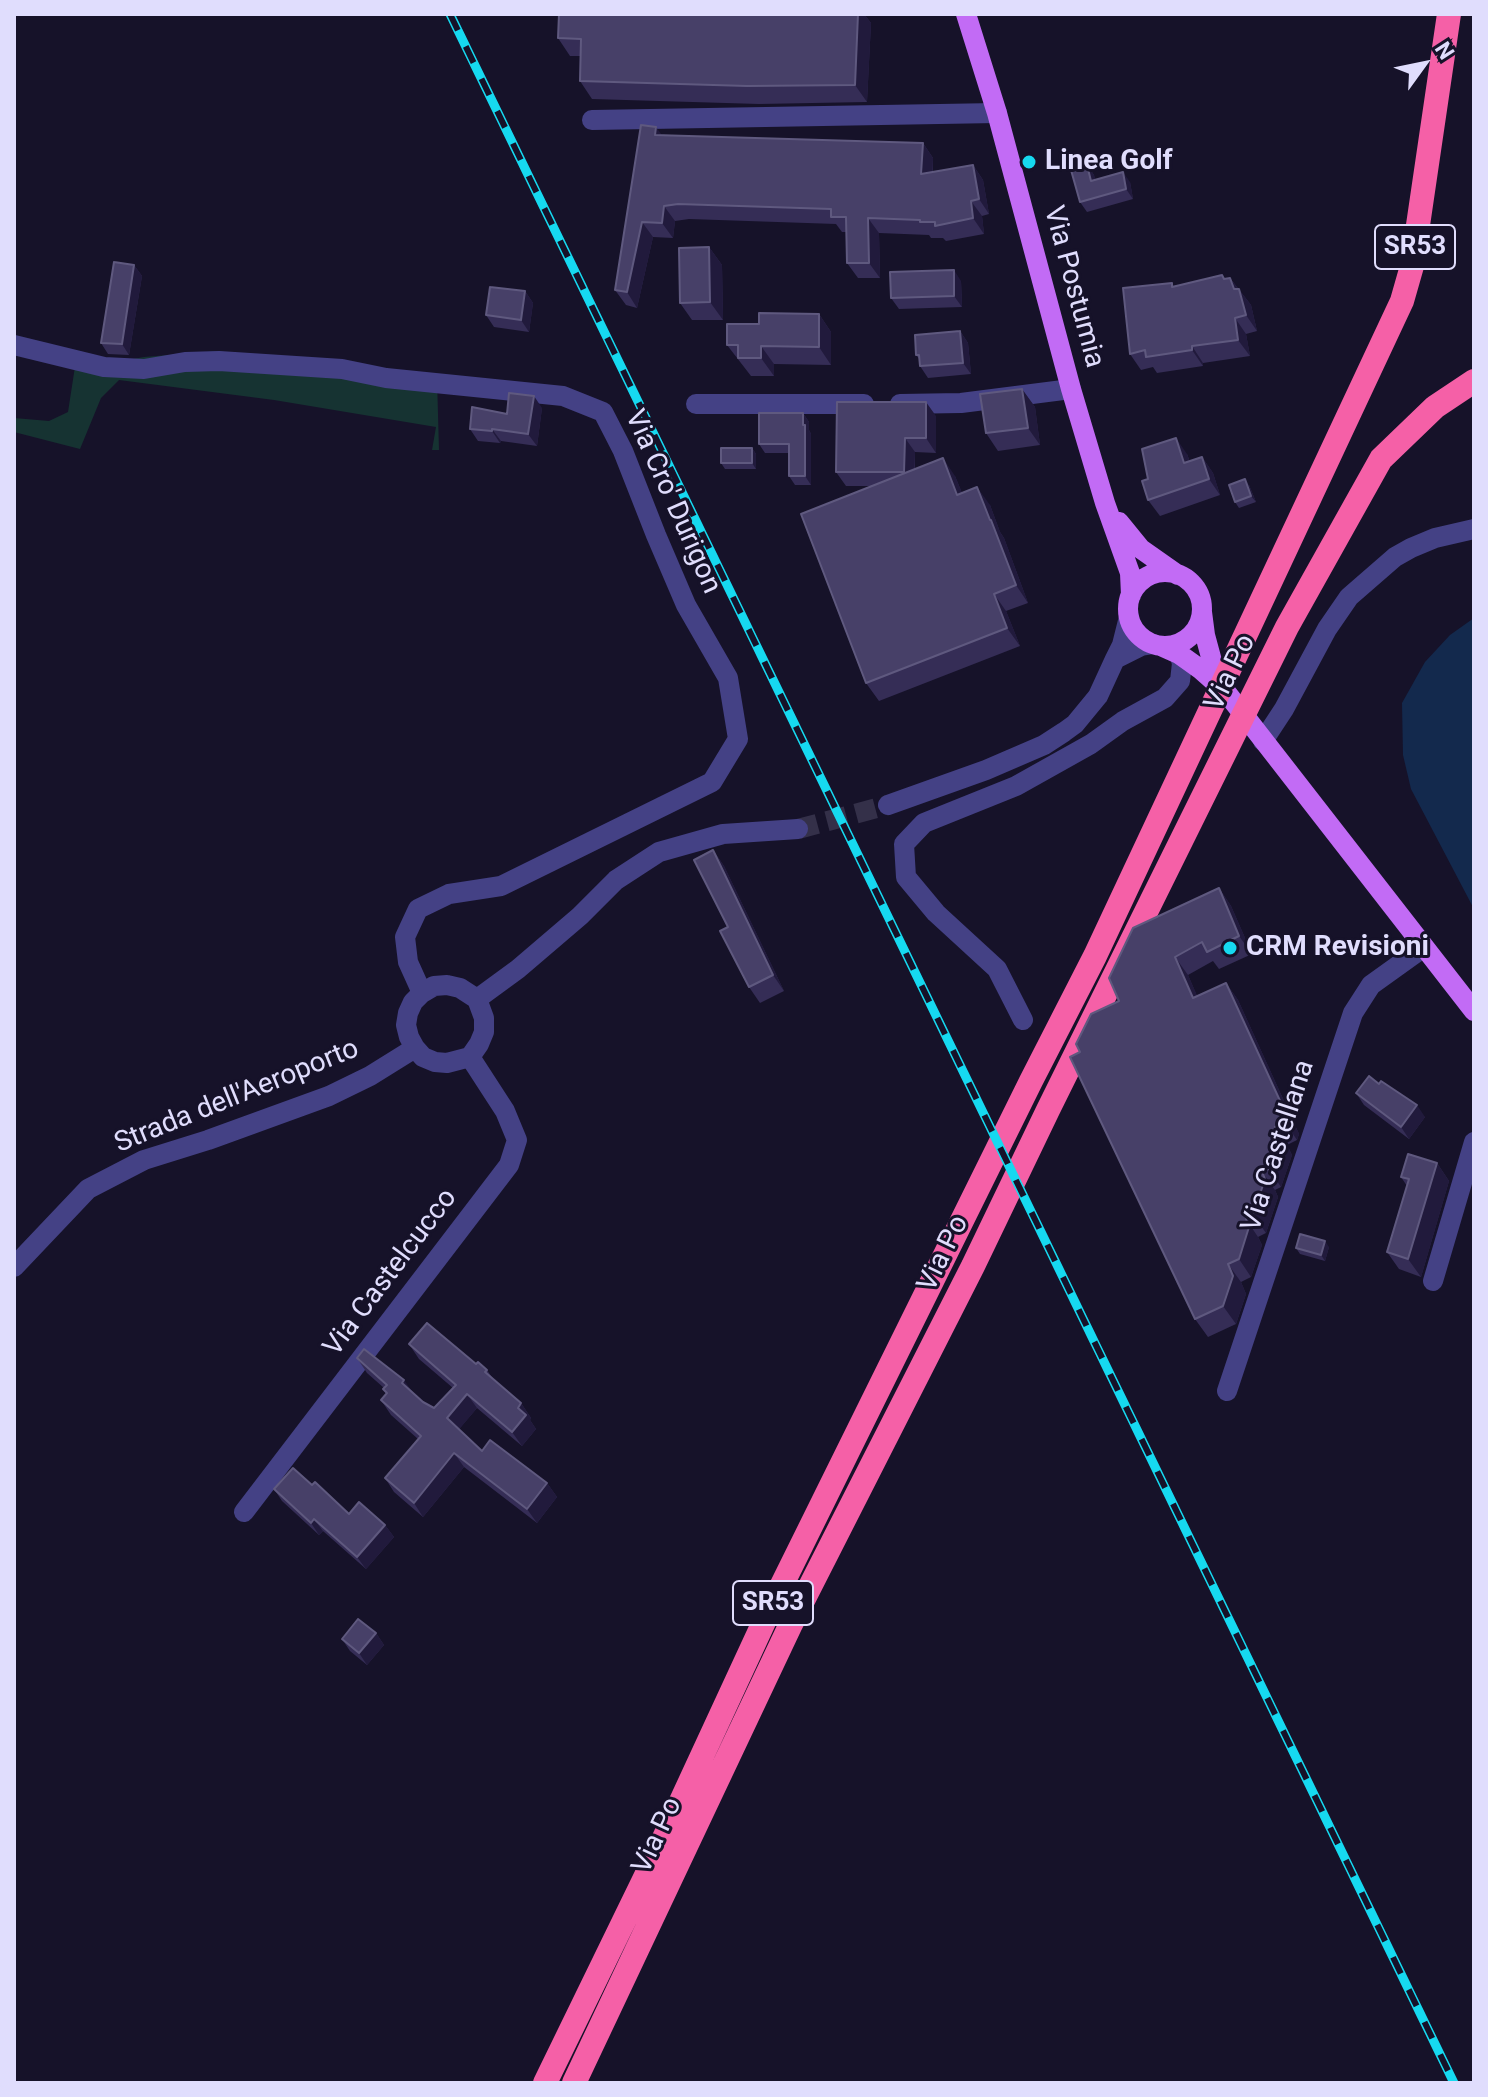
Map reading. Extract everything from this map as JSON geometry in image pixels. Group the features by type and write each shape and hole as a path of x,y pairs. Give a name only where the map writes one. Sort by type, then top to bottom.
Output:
{"highway":[{"name":"Via Po","path":"545,2083 769,1611 1125,893 1402,301 1412,266 1449,14"},
{"name":"Via Po","path":"574,2083 790,1626 982,1246 1287,627 1381,459 1435,407 1474,381"}],"main road":[{"name":"Via Postumia","path":"966,14 997,113 1071,389 1105,503 1130,573 1131,595"},
{"path":"1105,503 1141,549 1196,589 1201,600 1212,661 1226,692"},
{"path":"1178,575 1155,573 1137,586 1129,605 1133,627 1140,635 1200,669 1226,692 1474,1011"},
{"path":"1165,648 1185,641 1194,633 1202,612"}],"street":[{"path":"592,120 997,113"},
{"name":"Via Cro' Durigon","path":"14,345 104,367 144,369 185,362 219,361 342,369 386,378 563,396 603,412 623,451 686,605 728,678 738,739 712,782 501,886 449,894 418,909 405,937 408,962 422,993"},
{"name":"Via Postumia","path":"696,404 961,403 1071,389"},
{"path":"1263,741 1327,629 1349,597 1395,557 1411,548 1435,538 1474,529"},
{"path":"888,805 986,770 1044,745 1075,724 1098,696 1122,645 1129,617"},
{"path":"1023,1020 997,969 936,913 906,877 904,844 924,823 1016,786 1091,744 1123,721 1165,698 1176,687 1182,663 1165,648 1141,646 1110,668 1104,714 1091,744"},
{"path":"477,999 570,925 616,880 659,852 723,834 798,829"},
{"name":"Via Castellana","path":"1227,1391 1353,1013 1371,985 1424,947"},
{"path":"447,985 460,988 477,999 484,1018 484,1032 470,1057 447,1063 423,1057 409,1037 406,1025 413,1002 434,986 447,985"},
{"name":"Strada dell'Aeroporto","path":"14,1267 88,1189 144,1160 329,1096 370,1076 415,1048"},
{"name":"Via Castelcucco","path":"244,1512 509,1165 517,1140 505,1111 470,1057"},
{"path":"1433,1281 1474,1142"}],"green space":[{"path":"219,351 307,366 437,378 439,450 432,450 436,427 274,400 119,380 101,398 80,449 14,432 14,418 49,421 68,412 76,360 122,361"}],"water":[{"path":"1474,618 1474,909 1411,789 1403,755 1402,703 1425,662 1450,635"}],"building":[{"path":"559,14 858,14 855,85 747,86 580,81 581,39 558,38"},
{"path":"641,125 656,127 655,135 923,143 921,174 973,165 979,199 971,201 973,218 935,226 935,222 920,220 868,218 869,263 847,263 846,217 831,217 831,209 664,206 662,223 642,222 627,292 615,290"},
{"path":"1087,165 1091,181 1123,172 1126,189 1080,202 1071,170"},
{"path":"709,247 710,302 680,303 679,248"},
{"path":"114,262 134,265 122,344 101,343"},
{"path":"954,270 954,296 891,298 890,272"},
{"path":"1222,275 1224,279 1230,278 1234,289 1239,289 1246,315 1235,318 1238,340 1192,346 1192,350 1146,357 1145,350 1130,354 1123,288 1172,283 1172,287"},
{"path":"490,287 525,291 521,320 486,315"},
{"path":"759,313 819,314 819,347 761,346 761,358 738,358 738,345 727,345 727,324 759,324"},
{"path":"960,331 963,363 920,366 915,335"},
{"path":"1022,389 1028,428 986,433 980,394"},
{"path":"509,393 534,396 528,434 470,429 472,407 507,414"},
{"path":"837,402 926,402 926,438 905,438 904,472 836,472"},
{"path":"759,413 803,413 805,476 789,476 789,444 759,444"},
{"path":"1176,438 1184,463 1202,457 1209,479 1148,500 1142,481 1148,479 1142,449"},
{"path":"721,448 752,448 752,463 721,463"},
{"path":"943,458 957,495 977,487 1016,585 994,594 1007,628 866,683 801,514"},
{"path":"1245,479 1251,496 1235,502 1229,485"},
{"path":"713,850 773,975 749,987 720,931 728,927 694,860"},
{"path":"1219,888 1239,936 1207,952 1202,942 1175,957 1193,998 1226,983 1287,1116 1285,1122 1275,1127 1280,1137 1269,1169 1262,1172 1265,1179 1253,1215 1246,1219 1249,1227 1239,1259 1228,1264 1233,1276 1223,1306 1195,1319 1070,1057 1080,1052 1076,1044 1091,1014 1119,1001 1109,978 1133,928"},
{"path":"1369,1076 1417,1105 1401,1127 1356,1093"},
{"path":"1408,1154 1437,1163 1408,1259 1387,1252 1409,1179 1401,1177"},
{"path":"1300,1234 1325,1241 1321,1255 1296,1248"},
{"path":"427,1323 476,1364 478,1362 487,1370 485,1372 521,1403 518,1408 526,1415 512,1432 467,1394 447,1418 482,1451 490,1440 547,1483 527,1509 454,1453 414,1503 385,1478 421,1436 381,1400 387,1393 383,1389 387,1385 357,1358 364,1349 404,1380 402,1383 423,1402 434,1408 456,1385 409,1344"},
{"path":"293,1468 312,1485 315,1482 349,1514 359,1502 385,1525 357,1557 314,1519 311,1523 274,1489"},
{"path":"358,1619 376,1633 359,1653 342,1639"}],"tunnel":[{"path":"798,829 888,805"}],"railway":[{"path":"450,14 1454,2083"}],"place":[{"name":"Linea Golf","path":"1029,162"},
{"name":"CRM Revisioni","path":"1230,948"}]}
